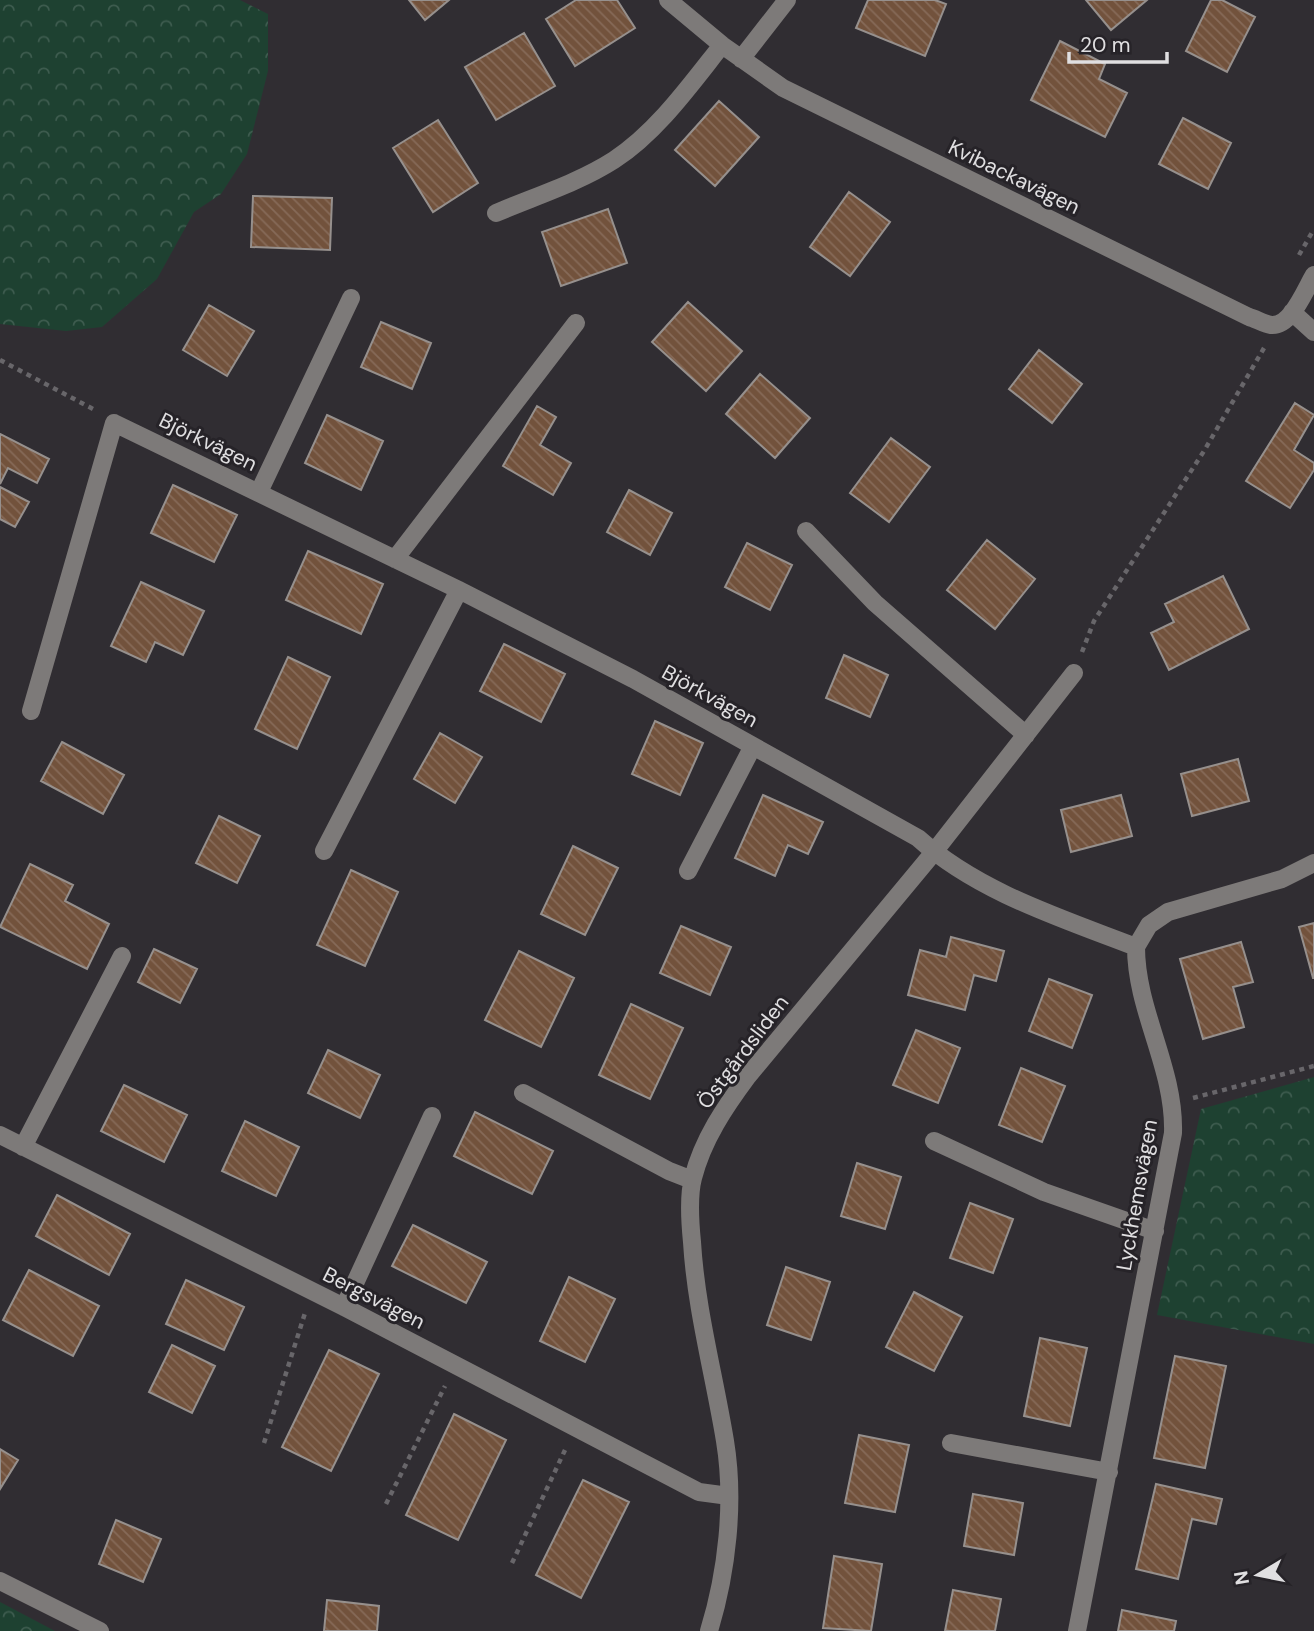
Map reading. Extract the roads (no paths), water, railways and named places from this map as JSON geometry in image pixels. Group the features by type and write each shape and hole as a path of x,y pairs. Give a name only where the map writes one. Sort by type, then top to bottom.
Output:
{"street":[{"name":"Kvibackavägen","path":"668,0 741,60 783,88 1270,324 1279,324 1292,312"},
{"path":"741,60 787,0"},
{"path":"496,213 589,175 618,158 685,91 722,45"},
{"path":"1314,275 1292,312 1314,332"},
{"path":"259,492 351,298"},
{"path":"395,559 576,323"},
{"name":"Björkvägen","path":"31,710 114,423 459,590 633,679 918,838 933,852"},
{"path":"806,531 875,603 1026,735"},
{"path":"324,851 459,590"},
{"name":"Östgårdsliden","path":"709,1631 724,1559 729,1496 725,1444 694,1273 690,1221 692,1180 705,1146 736,1093 933,852 1074,673"},
{"path":"688,871 753,746"},
{"path":"933,852 958,869 1042,911 1136,947 1149,925 1168,912 1282,879 1314,863"},
{"name":"Lyckhemsvägen","path":"1077,1631 1173,1133 1174,1102 1136,972 1136,947"},
{"path":"23,1147 122,956"},
{"path":"523,1093 669,1171 692,1180"},
{"path":"344,1307 432,1116"},
{"name":"Bergsvägen","path":"0,1135 344,1307 699,1492 729,1496"},
{"path":"934,1141 1044,1192 1155,1231"},
{"path":"951,1443 1109,1472"},
{"path":"0,1581 100,1631"}]}
